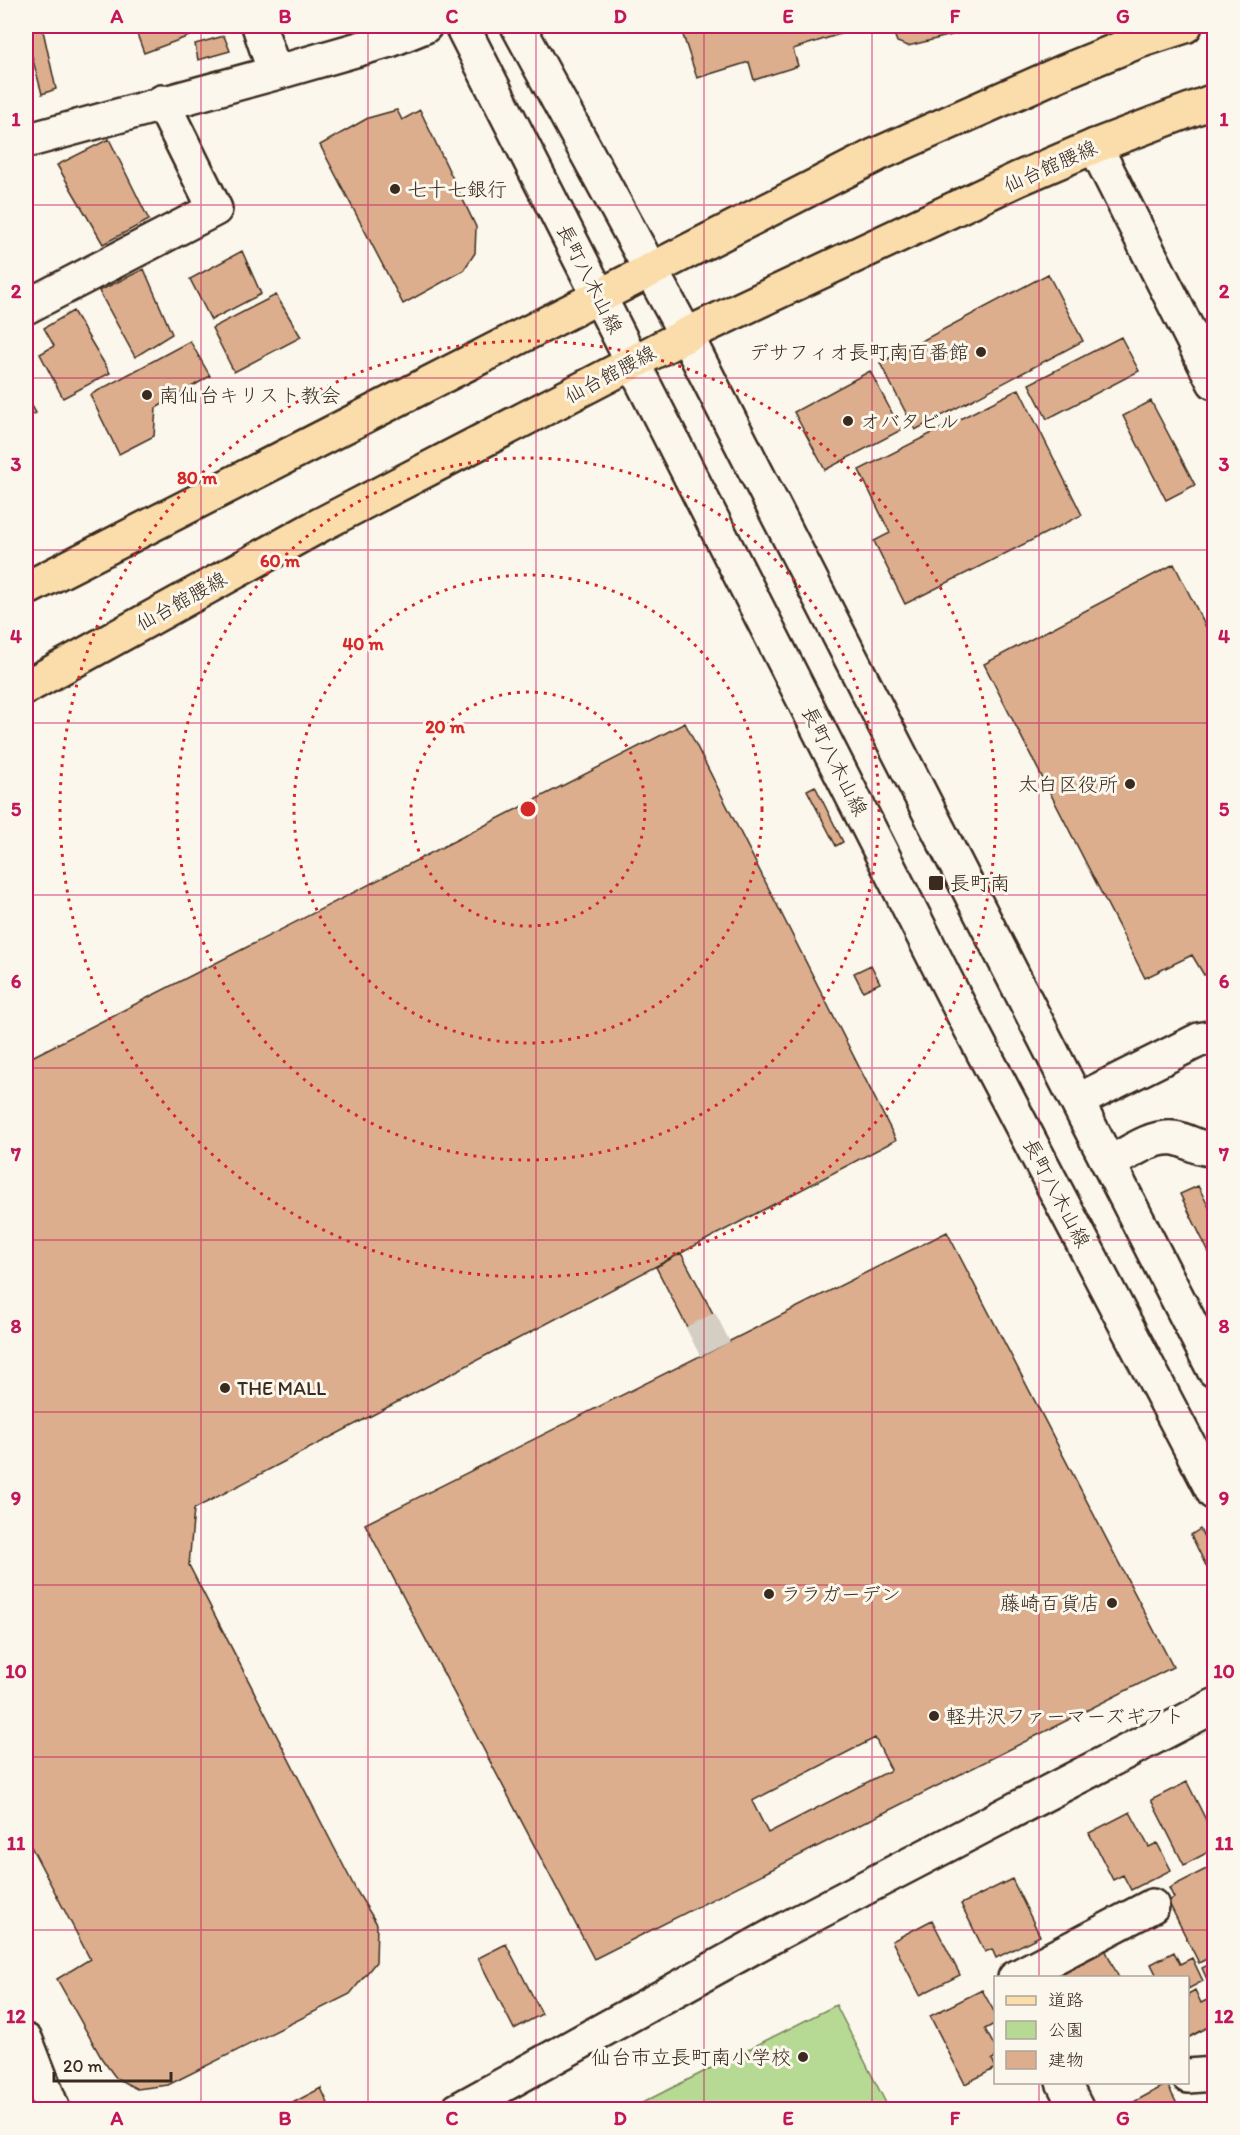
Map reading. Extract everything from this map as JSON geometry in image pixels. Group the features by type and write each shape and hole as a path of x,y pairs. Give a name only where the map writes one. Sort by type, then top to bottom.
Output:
{"main road":[{"path":"26,589 876,155 1063,72 1139,41 1185,26"},
{"name":"仙台館腰線","path":"26,687 320,525 686,335 1095,146 1215,101"}],"street":[{"path":"259,26 274,73"},
{"path":"26,141 390,40 425,26"},
{"name":"長町八木山線","path":"462,26 958,1006 1215,1493"},
{"path":"518,26 686,335 1215,1370"},
{"path":"26,307 215,208 162,102"},
{"path":"1095,146 1215,382"},
{"path":"1077,1101 1199,1040 1215,1037"},
{"path":"1109,1164 1153,1141 1165,1138 1175,1138 1205,1150 1215,1148"},
{"path":"458,2109 780,1932 1215,1706"},
{"path":"1017,1976 1152,1906"},
{"path":"26,2042 52,2109"},
{"path":"1189,2076 1215,2074"},
{"path":"26,2084 40,2109"},
{"path":"1064,2084 1077,2109"}],"green space":[{"path":"836,2005 889,2109 630,2109"}],"building":[{"path":"42,26 56,89 42,94 26,30"},
{"path":"134,26 216,26 144,53"},
{"path":"680,26 858,26 859,28 793,49 798,66 754,80 749,62 697,78"},
{"path":"891,26 988,26 908,46 897,42"},
{"path":"224,36 230,51 198,60 195,44"},
{"path":"397,110 402,120 420,110 476,227 475,253 463,271 403,304 320,145 368,118"},
{"path":"109,139 149,220 103,244 57,165"},
{"path":"242,251 261,294 211,320 190,279"},
{"path":"144,269 172,334 135,357 99,291"},
{"name":"デサフィオ長町南百番館","path":"1048,274 1083,341 915,430 880,363"},
{"path":"276,295 301,337 234,372 212,328"},
{"path":"73,311 110,373 63,398 40,354 54,346 44,328"},
{"path":"1121,337 1139,371 1047,419 1029,384"},
{"path":"190,341 210,376 156,408 154,436 119,454 90,395"},
{"name":"オバタビル","path":"870,371 901,430 825,470 794,412"},
{"path":"1019,389 1082,515 905,604 874,541 890,533 859,470"},
{"path":"26,395 36,413 26,418"},
{"path":"1151,401 1195,485 1166,500 1123,416"},
{"name":"太白区役所","path":"1174,564 1214,643 1214,971 1204,975 1192,955 1145,978 984,664"},
{"name":"THE MALL","path":"685,723 896,1140 194,1509 189,1565 356,1890 377,1924 376,1962 350,1994 168,2085 137,2089 116,2078 102,2059 57,1979 90,1959 26,1837 26,1060"},
{"path":"815,786 843,842 836,846 807,790"},
{"path":"871,965 880,983 863,991 854,973"},
{"path":"1198,1186 1214,1217 1214,1263 1180,1194"},
{"name":"ララガーデン","path":"947,1232 1173,1667 594,1959 365,1524","holes":["875,1738 891,1770 768,1833 752,1801"]},
{"path":"681,1253 728,1342 702,1356 656,1267"},
{"path":"1200,1529 1214,1557 1214,1582 1191,1535"},
{"path":"1187,1782 1214,1836 1214,1849 1184,1865 1151,1800"},
{"path":"1130,1812 1149,1847 1157,1843 1171,1870 1131,1890 1123,1875 1113,1880 1089,1833"},
{"path":"1214,1865 1214,1955 1199,1963 1168,1901 1174,1898 1169,1888"},
{"path":"1012,1879 1040,1936 996,1958 992,1949 985,1952 961,1904"},
{"path":"932,1920 960,1975 920,1995 892,1941"},
{"path":"506,1944 542,2014 514,2029 478,1958"},
{"path":"1105,1949 1118,1976 1064,1976 1062,1971"},
{"path":"1174,1952 1180,1964 1192,1958 1203,1981 1189,1988 1189,1976 1157,1976 1151,1964"},
{"path":"1214,1962 1214,1995 1202,1968"},
{"path":"982,1990 994,2011 994,2024 985,2029 994,2045 994,2058 992,2059 994,2069 965,2084 930,2016"},
{"path":"1195,1990 1201,2003 1213,1997 1214,2024 1189,2037 1189,1993"},
{"path":"1167,2084 1180,2110 1119,2110"},
{"path":"321,2088 331,2110 279,2110"}],"tunnel":[{"path":"693,1342 723,1327"}],"place":[{"name":"七十七銀行","path":"395,189"},
{"name":"デサフィオ長町南百番館","path":"981,352"},
{"name":"南仙台キリスト教会","path":"147,395"},
{"name":"オバタビル","path":"848,421"},
{"name":"太白区役所","path":"1130,784"},
{"name":"長町南","path":"936,883"},
{"name":"THE MALL","path":"225,1388"},
{"name":"ララガーデン","path":"769,1594"},
{"name":"藤崎百貨店","path":"1112,1603"},
{"name":"軽井沢ファーマーズギフト","path":"934,1716"},
{"name":"仙台市立長町南小学校","path":"803,2057"}]}
